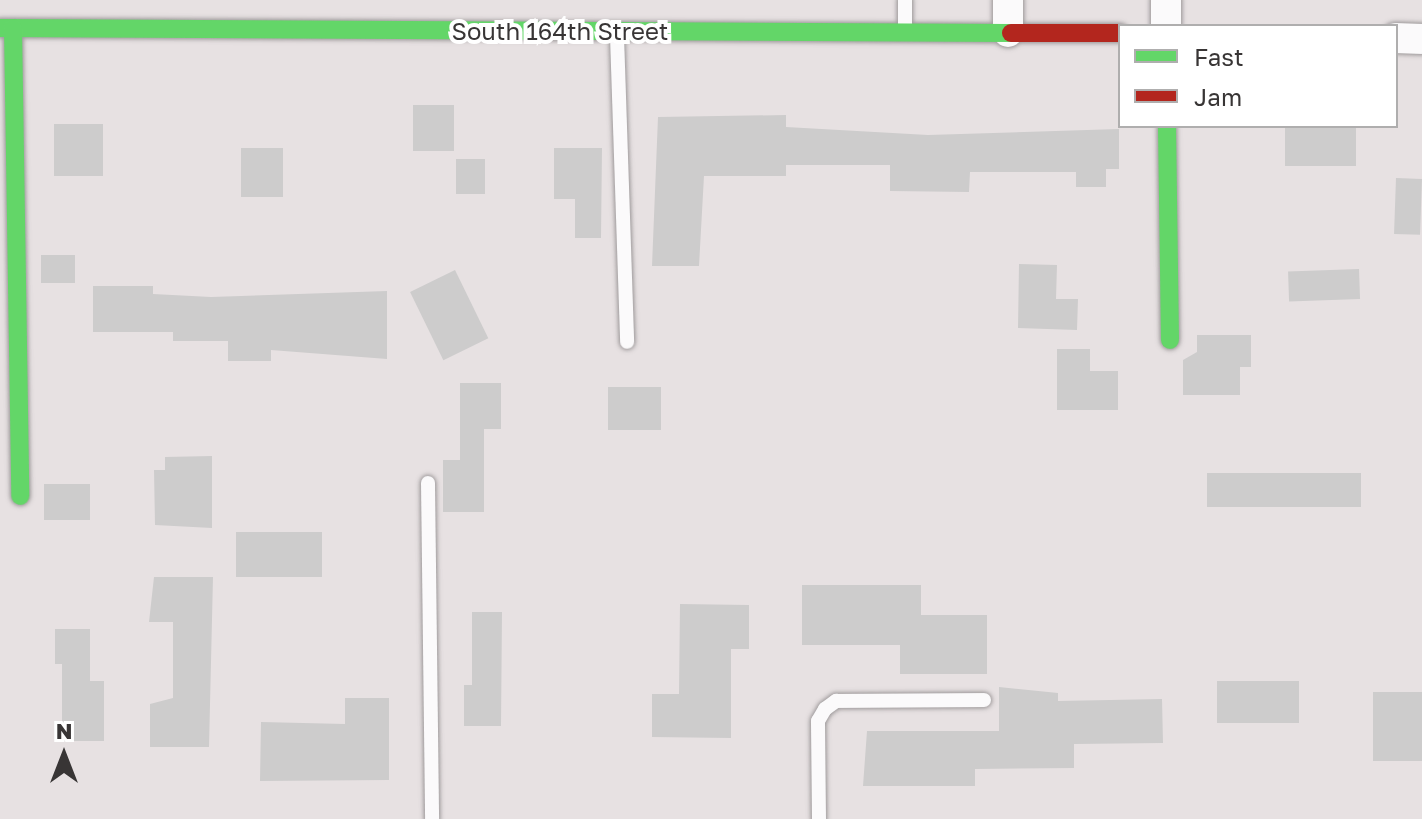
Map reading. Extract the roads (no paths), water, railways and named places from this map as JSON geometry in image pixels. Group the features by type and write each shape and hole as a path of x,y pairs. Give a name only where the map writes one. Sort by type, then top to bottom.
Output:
{"street":[{"path":"1008,0 1008,32"},
{"path":"1166,0 1166,24"},
{"name":"South 164th Street","path":"6,28 196,15 617,32 1118,33"},
{"path":"6,28 20,496"},
{"path":"1398,38 1422,39"},
{"path":"1167,128 1170,340"}],"lane":[{"path":"904,32 905,0"},
{"path":"617,32 627,342"},
{"path":"428,483 432,819"},
{"path":"819,819 818,721 836,701 984,700"}]}
